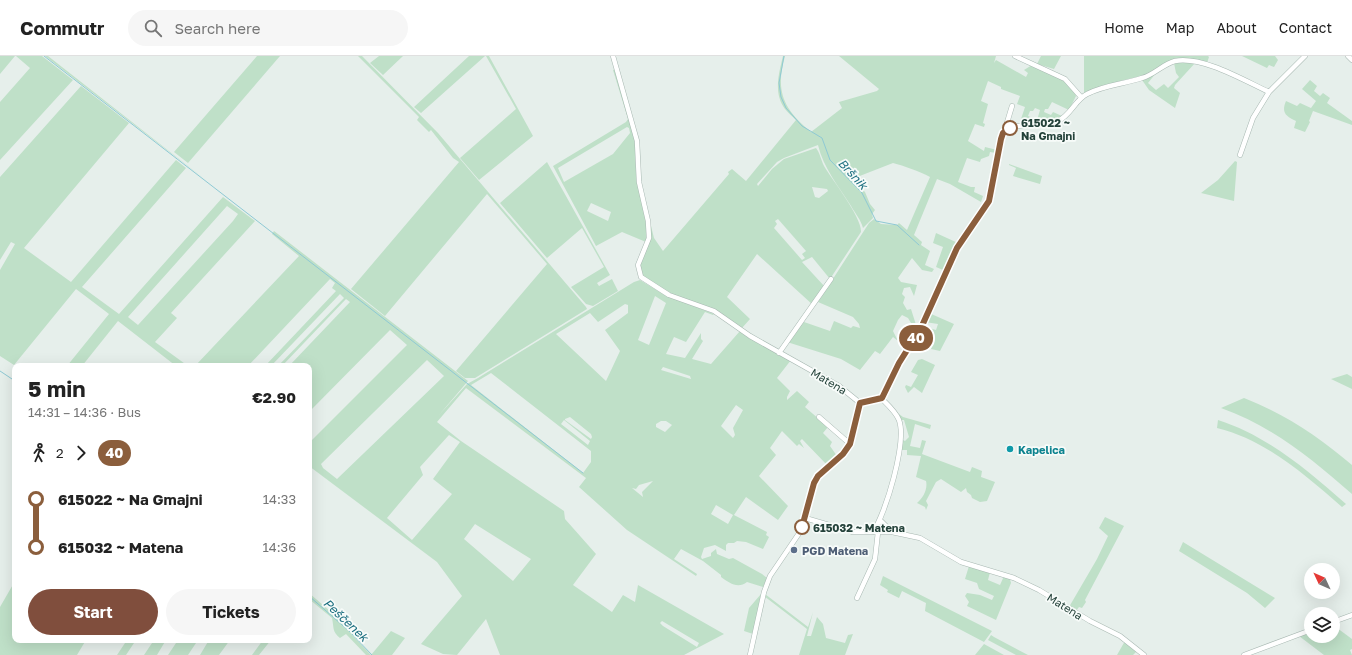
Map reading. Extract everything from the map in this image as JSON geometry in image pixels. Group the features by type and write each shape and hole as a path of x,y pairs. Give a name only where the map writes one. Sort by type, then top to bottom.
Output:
{"street":[{"name":"Matena","path":"613,56 637,141 639,182 648,221 648,238 638,265 641,277 669,296 714,311 750,336 839,386 860,403"},
{"path":"1015,56 1065,79 1081,97"},
{"path":"1026,61 1029,56"},
{"path":"1240,155 1253,118 1269,92 1305,56"},
{"path":"1348,56 1352,60"},
{"path":"882,398 899,363 921,328 957,248 989,201 999,144 1003,133 1019,125 1046,125 1060,120 1066,116 1081,97 1111,85 1144,78 1174,61 1189,60 1207,64 1269,92"},
{"path":"1007,130 1006,126 1012,106"},
{"path":"779,352 831,279"},
{"path":"750,655 766,584 777,564 797,538 805,518 811,489 816,480 843,454 850,444 860,403 882,398"},
{"path":"857,598 875,559 876,532 881,521 899,457 899,419 882,398"},
{"path":"819,417 850,444"},
{"name":"Matena","path":"805,518 841,530 853,532 892,532 920,538 961,562 1023,582 1090,621 1120,636 1144,655"},
{"path":"881,521 892,532"},
{"path":"1340,619 1352,615"},
{"path":"1244,655 1304,633"}],"green space":[{"path":"0,56 15,56 0,74"},
{"path":"16,56 42,56 73,80 0,160 0,102 30,68"},
{"path":"45,56 48,56 207,181"},
{"path":"257,56 280,56 188,163 174,152"},
{"path":"358,56 362,56 438,133 587,309 475,378 465,378 456,371 547,264 487,194 385,316 351,289 459,162 453,158 431,130 429,132 417,120 419,117"},
{"path":"379,56 403,56 383,75 370,63"},
{"path":"469,56 485,56 421,113 414,107"},
{"path":"486,56 489,56 533,136 479,180 460,158 516,109"},
{"path":"783,56 785,56 782,68 781,89 784,98 788,107 801,124 811,132 842,108 839,102 877,91 879,89 839,56 996,56 994,63 996,60 1026,77 1028,73 1024,70 1032,65 1063,80 1073,90 1076,96 1069,110 1052,102 1048,109 1045,109 1044,112 1051,115 1053,112 1062,116 1059,119 1036,124 1040,110 1035,108 1033,111 1030,111 1028,116 1033,118 1032,124 1020,122 1025,107 1017,104 1020,96 1001,89 1001,87 988,81 981,101 988,104 983,123 985,124 984,127 975,124 968,141 984,151 985,147 997,150 996,153 990,152 989,156 981,159 980,162 967,158 958,182 975,187 974,192 983,196 981,202 950,184 937,179 914,235 922,242 921,245 930,251 925,265 934,269 932,272 922,270 912,258 898,278 901,282 917,285 914,296 910,287 904,288 902,294 905,297 903,303 907,310 911,309 917,328 914,328 908,318 902,315 893,331 898,341 893,337 880,354 875,351 860,370 841,359 787,342 804,322 830,331 834,321 851,328 853,326 860,328 859,324 853,317 818,302 869,223 874,219 881,224 897,225 899,223 907,230 930,177 921,173 893,163 852,179 865,192 870,204 875,210 872,214 873,218 863,228 858,217 827,169 818,145 784,158 777,162 757,184 758,186 772,169 784,159 816,148 824,166 857,217 861,232 830,279 812,257 802,262 825,287 813,305 757,254 727,297 750,319 742,328 722,314 672,295 646,280 641,274 640,263 649,244 651,226 654,238 663,251 729,174 728,172 732,169 746,181 796,120 785,109 779,96 778,83","holes":["812,187 827,189 828,191 819,198 815,197","778,219 806,251 802,254 805,258 802,260 774,228 777,224 775,221"]},
{"path":"1041,56 1061,56 1054,69 1037,64"},
{"path":"1084,56 1209,57 1207,63 1191,59 1181,59 1145,75 1120,81 1084,93"},
{"path":"1242,56 1275,56 1278,60 1274,67 1269,65 1267,68"},
{"path":"1196,62 1175,85 1174,88 1180,93 1175,108 1149,90 1142,80 1156,73 1148,83 1156,90 1164,84 1168,88 1179,77 1176,73 1174,63"},
{"path":"615,69 635,137 636,175 647,224 646,242 622,232 596,246 553,166 626,122 628,119 613,70","holes":["627,127 629,128 630,133 613,154 564,182 558,168","591,203 611,212 608,221 587,211"]},
{"path":"1310,80 1317,86 1314,91 1320,96 1323,93 1330,98 1327,103 1352,121 1352,125 1313,111 1305,132 1294,128 1296,121 1285,114 1284,111 1286,101 1297,106 1300,103 1311,108 1316,101 1302,89"},
{"path":"81,86 129,123 24,248 71,282 176,160 186,168 82,287 119,314 223,197 255,221 171,313 177,318 155,342 184,363 172,363 118,321 84,363 69,363 109,314 76,289 16,363 12,364 0,356 0,270 15,244 11,242 0,260 0,177","holes":["227,206 238,214 138,325 128,317"]},
{"path":"1235,161 1237,162 1234,201 1201,193 1218,180"},
{"path":"547,162 610,275 597,283 599,286 612,279 618,291 593,306 586,304 571,287 604,267 582,228 547,258 500,203"},
{"path":"1009,164 1042,176 1040,184 1013,176 1016,168"},
{"path":"274,231 468,381 439,415 467,384 634,282 640,280 663,294 714,314 705,312 686,342 674,337 666,354 685,358 701,333 701,339 703,341 692,359 711,364 740,331 791,360 777,378 790,391 787,400 797,391 809,402 805,407 828,427 823,433 832,442 830,446 837,456 827,465 802,439 800,441 804,448 799,444 797,446 782,431 770,448 776,455 759,476 788,506 778,520 746,497 734,515 767,532 766,535 769,537 763,549 746,542 737,541 734,543 728,543 726,545 726,551 715,545 704,548 701,557 702,559 711,556 711,553 716,549 717,554 729,559 733,558 767,578 763,587 747,582 737,585 727,581 703,561 681,549 674,559 697,574 696,576 627,530 579,487 586,478 466,388 437,422 461,441 564,511 565,519 596,554 573,585 612,612 623,595 635,602 638,585 724,634 684,655 500,655 486,619 457,655 443,654 421,644 462,596 437,562 312,468 312,440 407,345 390,330 312,409 312,363 292,363 350,302 346,299 285,363 281,363 344,298 340,294 274,363 268,363 336,291 332,288 335,283 330,279 251,363 198,363 299,256 272,234","holes":["655,296 666,303 649,345 638,340","625,304 628,305 628,313 605,330 620,351 606,381 556,334 590,313 598,322","427,360 444,376 337,479 323,468 321,464","663,367 690,376 691,379 661,370","491,373 591,451 591,462 583,473 471,385","736,405 743,410 733,428 735,435 733,438 721,426","570,417 591,434 591,439 565,420","564,420 590,441 588,445 561,424","661,421 666,421 672,425 665,432 656,427 656,424","449,435 460,442 433,479 452,494 412,540 387,518 423,475 420,467","653,481 642,492 643,497 632,488 636,489 639,485","716,505 733,515 728,524 711,514","475,524 531,559 513,581 464,539","662,621 699,643 697,647 660,623"]},
{"path":"936,233 958,243 943,270 936,267 943,247 933,243"},
{"path":"929,313 954,324 940,351 931,349 933,344 926,341 927,339 934,341 935,338 926,334 926,330 929,328 936,330 938,324 925,322"},
{"path":"922,359 935,365 922,393 914,387 908,393 905,387 906,385 911,387 918,375 911,372 918,360"},
{"path":"1347,374 1352,377 1352,389 1331,379"},
{"path":"1244,398 1274,411 1301,427 1352,465 1352,494 1322,468 1291,445 1240,415 1221,408"},
{"path":"899,414 903,417 931,425 930,429 915,424 910,446 920,448 922,440 926,441 922,454 970,472 972,467 982,471 981,477 995,482 987,501 980,502 972,498 967,492 966,488 961,492 941,479 936,482 926,501 928,505 926,510 925,507 917,503 926,490 926,481 916,477 921,456 907,455 907,450 900,450 901,439 905,441 909,437 904,420 901,420"},
{"path":"1218,420 1254,435 1286,455 1346,504 1342,507 1299,471 1268,450 1252,441 1217,428"},
{"path":"1105,517 1124,526 1085,600 1086,602 1082,608 1079,607 1076,611 1069,607 1097,559 1108,536 1099,528"},
{"path":"1183,542 1275,598 1265,608 1247,593 1179,551"},
{"path":"969,566 990,572 988,580 1000,585 1004,576 1010,579 1011,583 996,620 967,606 969,602 965,596 967,593 980,595 992,600 994,596 979,589 977,583 965,579"},
{"path":"883,576 992,631 984,642 925,611 926,603 902,591 899,598 887,592 888,590 880,585"},
{"path":"12,586 12,643 84,643 77,655 0,655 0,607"},
{"path":"761,594 753,634 744,631 749,608"},
{"path":"765,594 808,627 813,612 807,636 811,636 817,617 823,624 826,638 845,643 848,635 853,634 845,655 799,655 807,629 764,596"},
{"path":"312,596 331,612 371,655 366,655 346,634 340,638 337,636 332,618 312,601"},
{"path":"1340,630 1352,639 1352,649 1350,650 1352,655 1324,655 1308,643 1340,643"},
{"path":"391,631 405,638 392,655 371,655"},
{"path":"1304,634 1304,640 1299,636"},
{"path":"991,635 1028,655 1016,655 988,640"},
{"path":"1125,641 1137,651 1133,655 1117,655"},
{"path":"125,643 134,643 126,655 117,655"},
{"path":"152,643 164,643 157,655 144,655"},
{"path":"176,643 196,643 188,655 168,655"},
{"path":"207,643 228,643 219,655 200,655"},
{"path":"261,643 269,643 259,655 252,655"},
{"path":"984,644 1004,655 975,655"}],"waterway":[{"path":"44,56 583,473"},
{"name":"Bršnik","path":"784,56 779,83 781,97 786,108 802,126 822,138 830,160 862,193 876,221 897,225 919,245"},
{"name":"Peščenek","path":"0,371 12,379"},
{"name":"Peščenek","path":"312,599 349,631 372,655"}],"bus line":[{"name":"40","path":"802,527 811,489 818,476 843,454 850,444 860,403 882,398 885,394 899,363 912,346 921,328 957,248 989,201 992,191 998,149 1003,133 1010,128"}],"place":[{"name":"615022 ~ Na Gmajni","path":"1010,128"},
{"name":"Kapelica","path":"1010,449"},
{"name":"615032 ~ Matena","path":"802,527"},
{"name":"PGD Matena","path":"794,550"}]}
